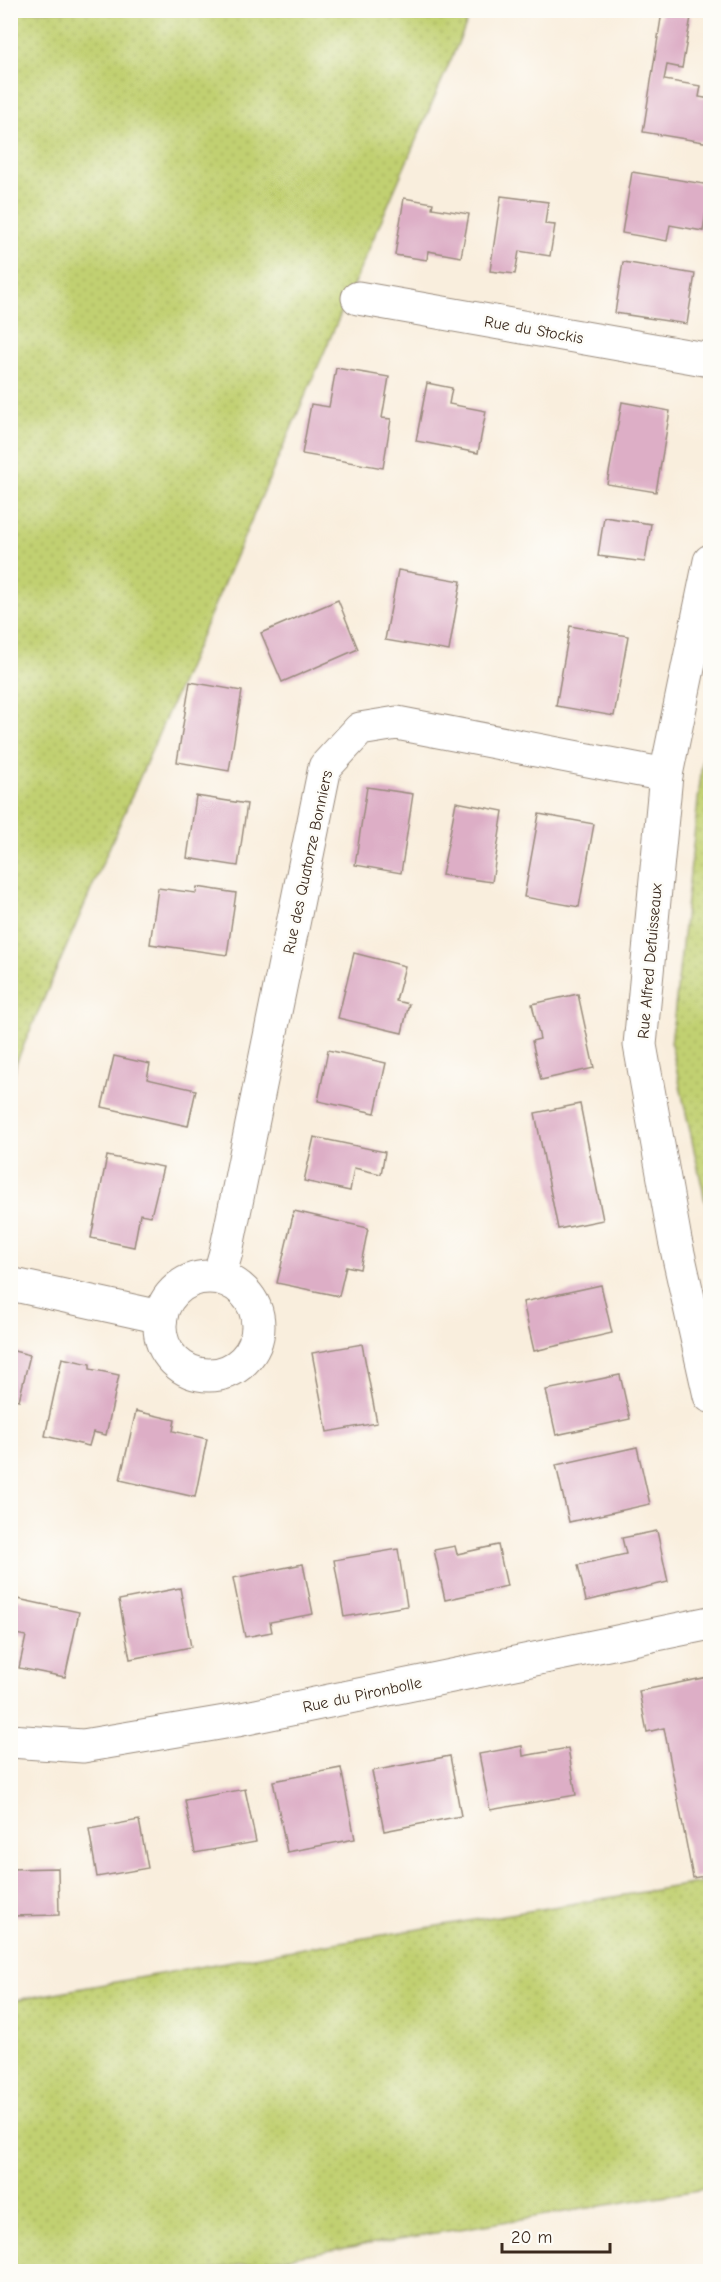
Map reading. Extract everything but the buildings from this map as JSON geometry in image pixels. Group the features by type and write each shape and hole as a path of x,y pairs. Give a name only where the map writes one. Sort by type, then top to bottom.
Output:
{"street":[{"name":"Rue du Stockis","path":"358,298 711,360"},
{"name":"Rue Alfred Defuisseaux","path":"711,561 666,775 640,1045 675,1240 711,1396"},
{"name":"Rue des Quatorze Bonniers","path":"219,1277 325,767 360,729 397,723 666,775"},
{"path":"203,1276 219,1277 234,1283 254,1305 258,1320 258,1335 253,1350 237,1366 216,1375 200,1374 186,1369 165,1347 160,1333 161,1317 166,1302 188,1281 203,1276"},
{"path":"10,1284 161,1317"},
{"name":"Rue du Pironbolle","path":"10,1741 83,1746 248,1717 711,1623"}],"green space":[{"path":"11,11 472,11 16,1063 11,1089"},
{"path":"710,717 710,1223 671,1044 707,719"},
{"path":"710,1881 710,2188 205,2271 11,2271 11,2001 304,1948"}]}
